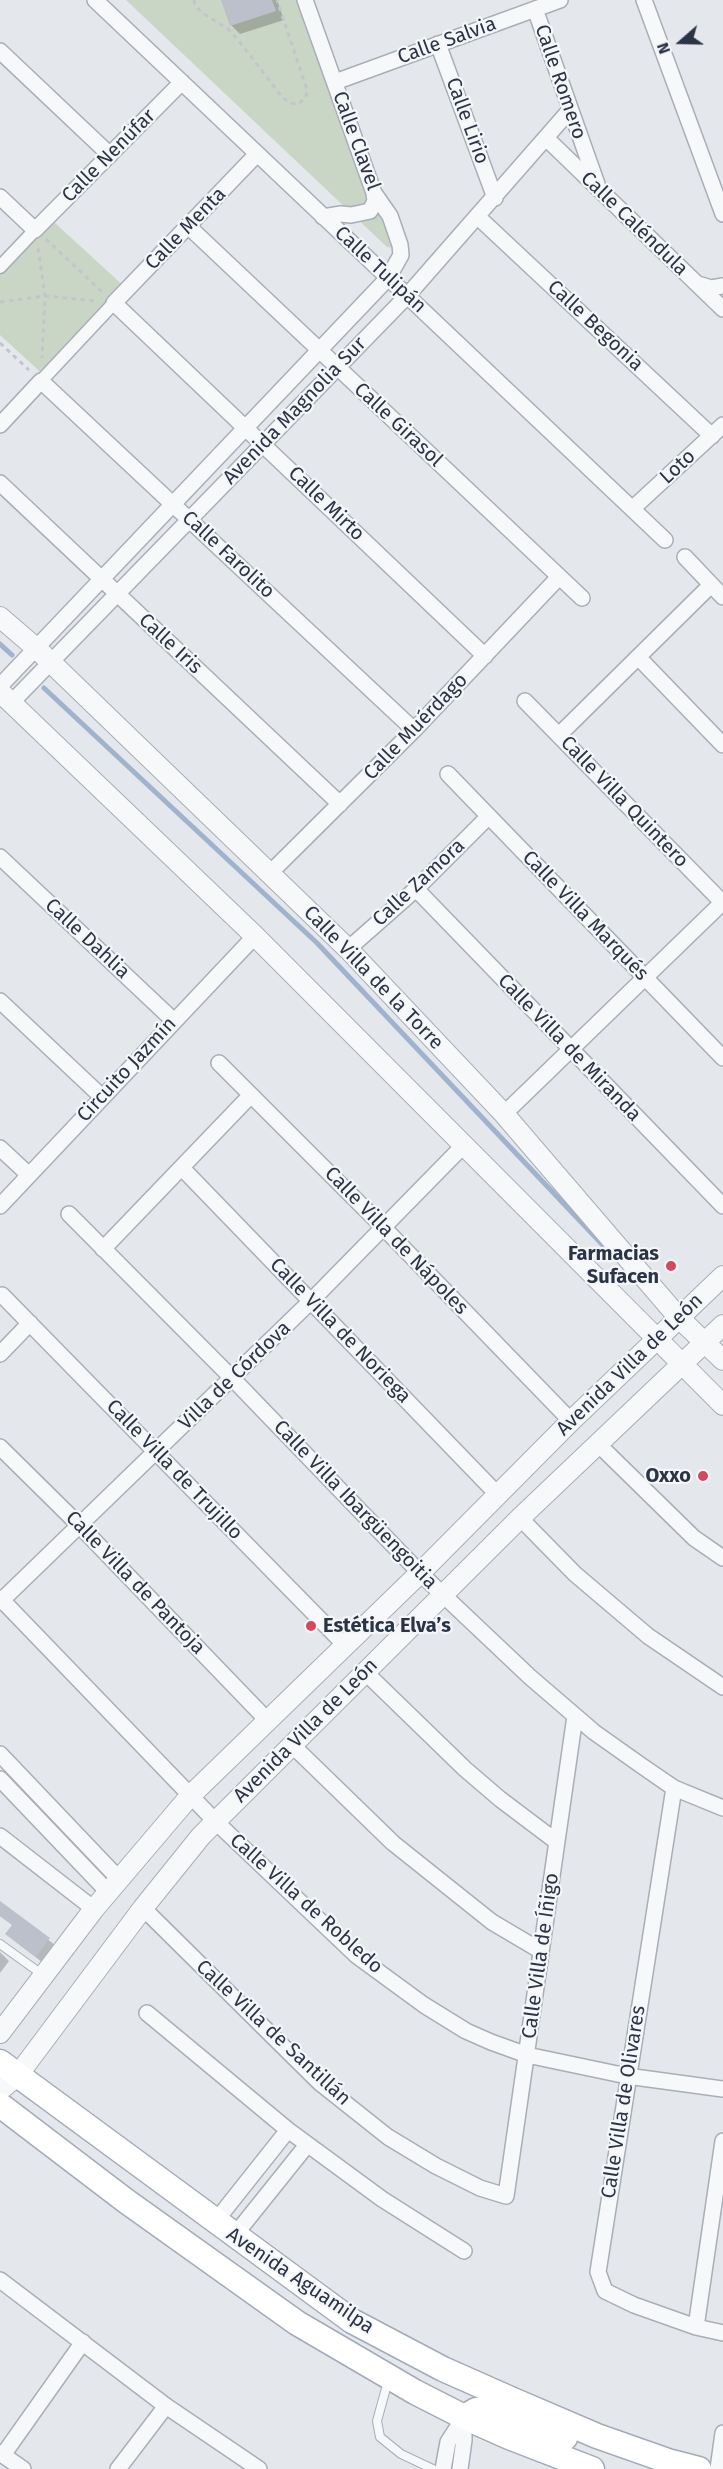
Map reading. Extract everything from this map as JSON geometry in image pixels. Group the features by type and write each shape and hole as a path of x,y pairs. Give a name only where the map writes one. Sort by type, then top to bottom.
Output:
{"main road":[{"name":"Avenida Aguamilpa","path":"6,2076 352,2321 443,2369 597,2436 668,2461 699,2469"},
{"name":"Avenida Aguamilpa","path":"0,2105 126,2201 297,2323 389,2377 464,2417 509,2438 592,2469"},
{"path":"352,2321 366,2341 453,2392 461,2400 464,2417 476,2410 488,2410 563,2438 583,2439 597,2436"}],"street":[{"name":"Calle Tulipán","path":"95,0 665,540"},
{"name":"Calle Clavel","path":"305,0 374,193 390,216 400,245 401,255 388,278"},
{"name":"Calle Salvia","path":"335,82 560,0"},
{"path":"644,0 723,214"},
{"name":"Calle Romero","path":"535,9 598,189"},
{"name":"Calle Lirio","path":"438,44 495,198"},
{"path":"0,51 110,155"},
{"name":"Calle Nenúfar","path":"35,230 182,82"},
{"name":"Avenida Magnolia Sur","path":"6,698 50,664 407,296 570,110"},
{"name":"Calle Caléndula","path":"546,138 723,309"},
{"name":"Calle Menta","path":"114,303 257,154"},
{"path":"323,217 370,211 375,201 374,193"},
{"path":"0,197 35,230 0,267"},
{"name":"Calle Begonia","path":"477,217 718,430"},
{"name":"Calle Girasol","path":"188,226 582,598"},
{"name":"Avenida Magnolia Sur","path":"0,686 388,278"},
{"path":"696,283 711,288 723,286"},
{"path":"0,425 114,303"},
{"name":"Calle Mirto","path":"114,303 485,656"},
{"name":"Calle Farolito","path":"41,381 414,730"},
{"name":"Loto","path":"632,509 718,430"},
{"name":"Calle Iris","path":"0,483 340,804"},
{"path":"685,557 723,597"},
{"name":"Calle Muérdago","path":"269,874 414,730 560,578"},
{"path":"559,735 711,585"},
{"name":"Calle Villa de la Torre","path":"0,617 36,648 348,949 504,1114 679,1318 723,1360"},
{"path":"638,657 723,745"},
{"path":"6,698 255,936 723,1405"},
{"name":"Calle Villa Quintero","path":"525,701 723,903"},
{"name":"Calle Villa Marqués","path":"448,774 723,1058"},
{"name":"Calle Zamora","path":"348,949 416,890 489,816"},
{"name":"Calle Dahlia","path":"0,857 174,1021"},
{"name":"Calle Villa de Miranda","path":"416,890 723,1206"},
{"path":"504,1114 723,903"},
{"name":"Circuito Jazmín","path":"0,1206 255,936"},
{"path":"0,1001 102,1097"},
{"name":"Calle Villa de Nápoles","path":"219,1063 572,1421"},
{"path":"104,1249 251,1095"},
{"name":"Villa de Córdova","path":"1,1600 311,1301 464,1144"},
{"path":"0,1148 29,1175"},
{"name":"Calle Villa de Noriega","path":"182,1168 498,1495"},
{"name":"Calle Villa Ibargüengoitia","path":"69,1214 232,1378 420,1573 575,1716 674,1788 723,1808"},
{"name":"Avenida Villa de León","path":"0,2033 94,1909 190,1796 723,1276"},
{"name":"Calle Villa de Trujillo","path":"2,1295 346,1646"},
{"path":"0,1354 30,1323"},
{"name":"Avenida Villa de León","path":"6,2076 215,1821 520,1518 723,1325"},
{"path":"598,1444 694,1538 723,1558"},
{"name":"Calle Villa de Pantoja","path":"0,1447 79,1525 268,1721"},
{"path":"520,1518 575,1574 648,1636 723,1687"},
{"name":"Calle Villa de Robledo","path":"1,1600 215,1821 357,1956 424,2004 466,2031 491,2043 527,2055 627,2076 723,2089"},
{"path":"366,1672 465,1769 557,1842"},
{"name":"Calle Villa de Íñigo","path":"506,2196 575,1716"},
{"path":"292,1744 393,1843 492,1922 542,1951"},
{"path":"0,1754 114,1886"},
{"path":"0,1779 114,1886"},
{"name":"Calle Villa de Olivares","path":"674,1788 598,2271 605,2292 634,2306 696,2327 723,2333"},
{"path":"0,1836 94,1909"},
{"name":"Calle Villa de Santillán","path":"143,1908 320,2083 371,2123 436,2166 480,2188 506,2196"},
{"path":"147,2013 288,2130 382,2199 464,2251"},
{"path":"224,2229 288,2130"},
{"path":"696,2327 723,2141"},
{"path":"224,2229 308,2145"},
{"path":"0,2280 166,2406 255,2468"},
{"path":"23,2469 1,2454 82,2342"},
{"path":"118,2469 166,2406"},
{"path":"443,2469 448,2442 464,2417"},
{"path":"460,2469 464,2417"},
{"path":"718,2469 723,2433"}],"lane":[{"path":"0,1944 44,1976"},
{"path":"389,2377 377,2421 380,2438 401,2454 433,2469"}],"path":[{"path":"194,0 201,12 228,29 239,41 282,97 290,103 298,104 306,97 307,90 277,0"},
{"path":"35,230 45,296 41,381"},
{"path":"35,230 114,303"},
{"path":"0,302 45,296 114,303"},
{"path":"0,343 41,381"}],"green space":[{"path":"126,0 298,0 383,203 394,248 387,247"},
{"path":"43,212 128,290 48,379 0,335 0,260"}],"building":[{"path":"221,0 272,0 276,11 230,26"},
{"path":"0,1901 50,1938 36,1957 5,1934 12,1925 0,1916"}],"waterway":[{"path":"0,644 12,655"},
{"path":"44,688 317,943 616,1259"}],"place":[{"name":"Farmacias Sufacen","path":"671,1266"},
{"name":"Oxxo","path":"703,1476"},
{"name":"Estética Elva’s","path":"311,1626"}]}
